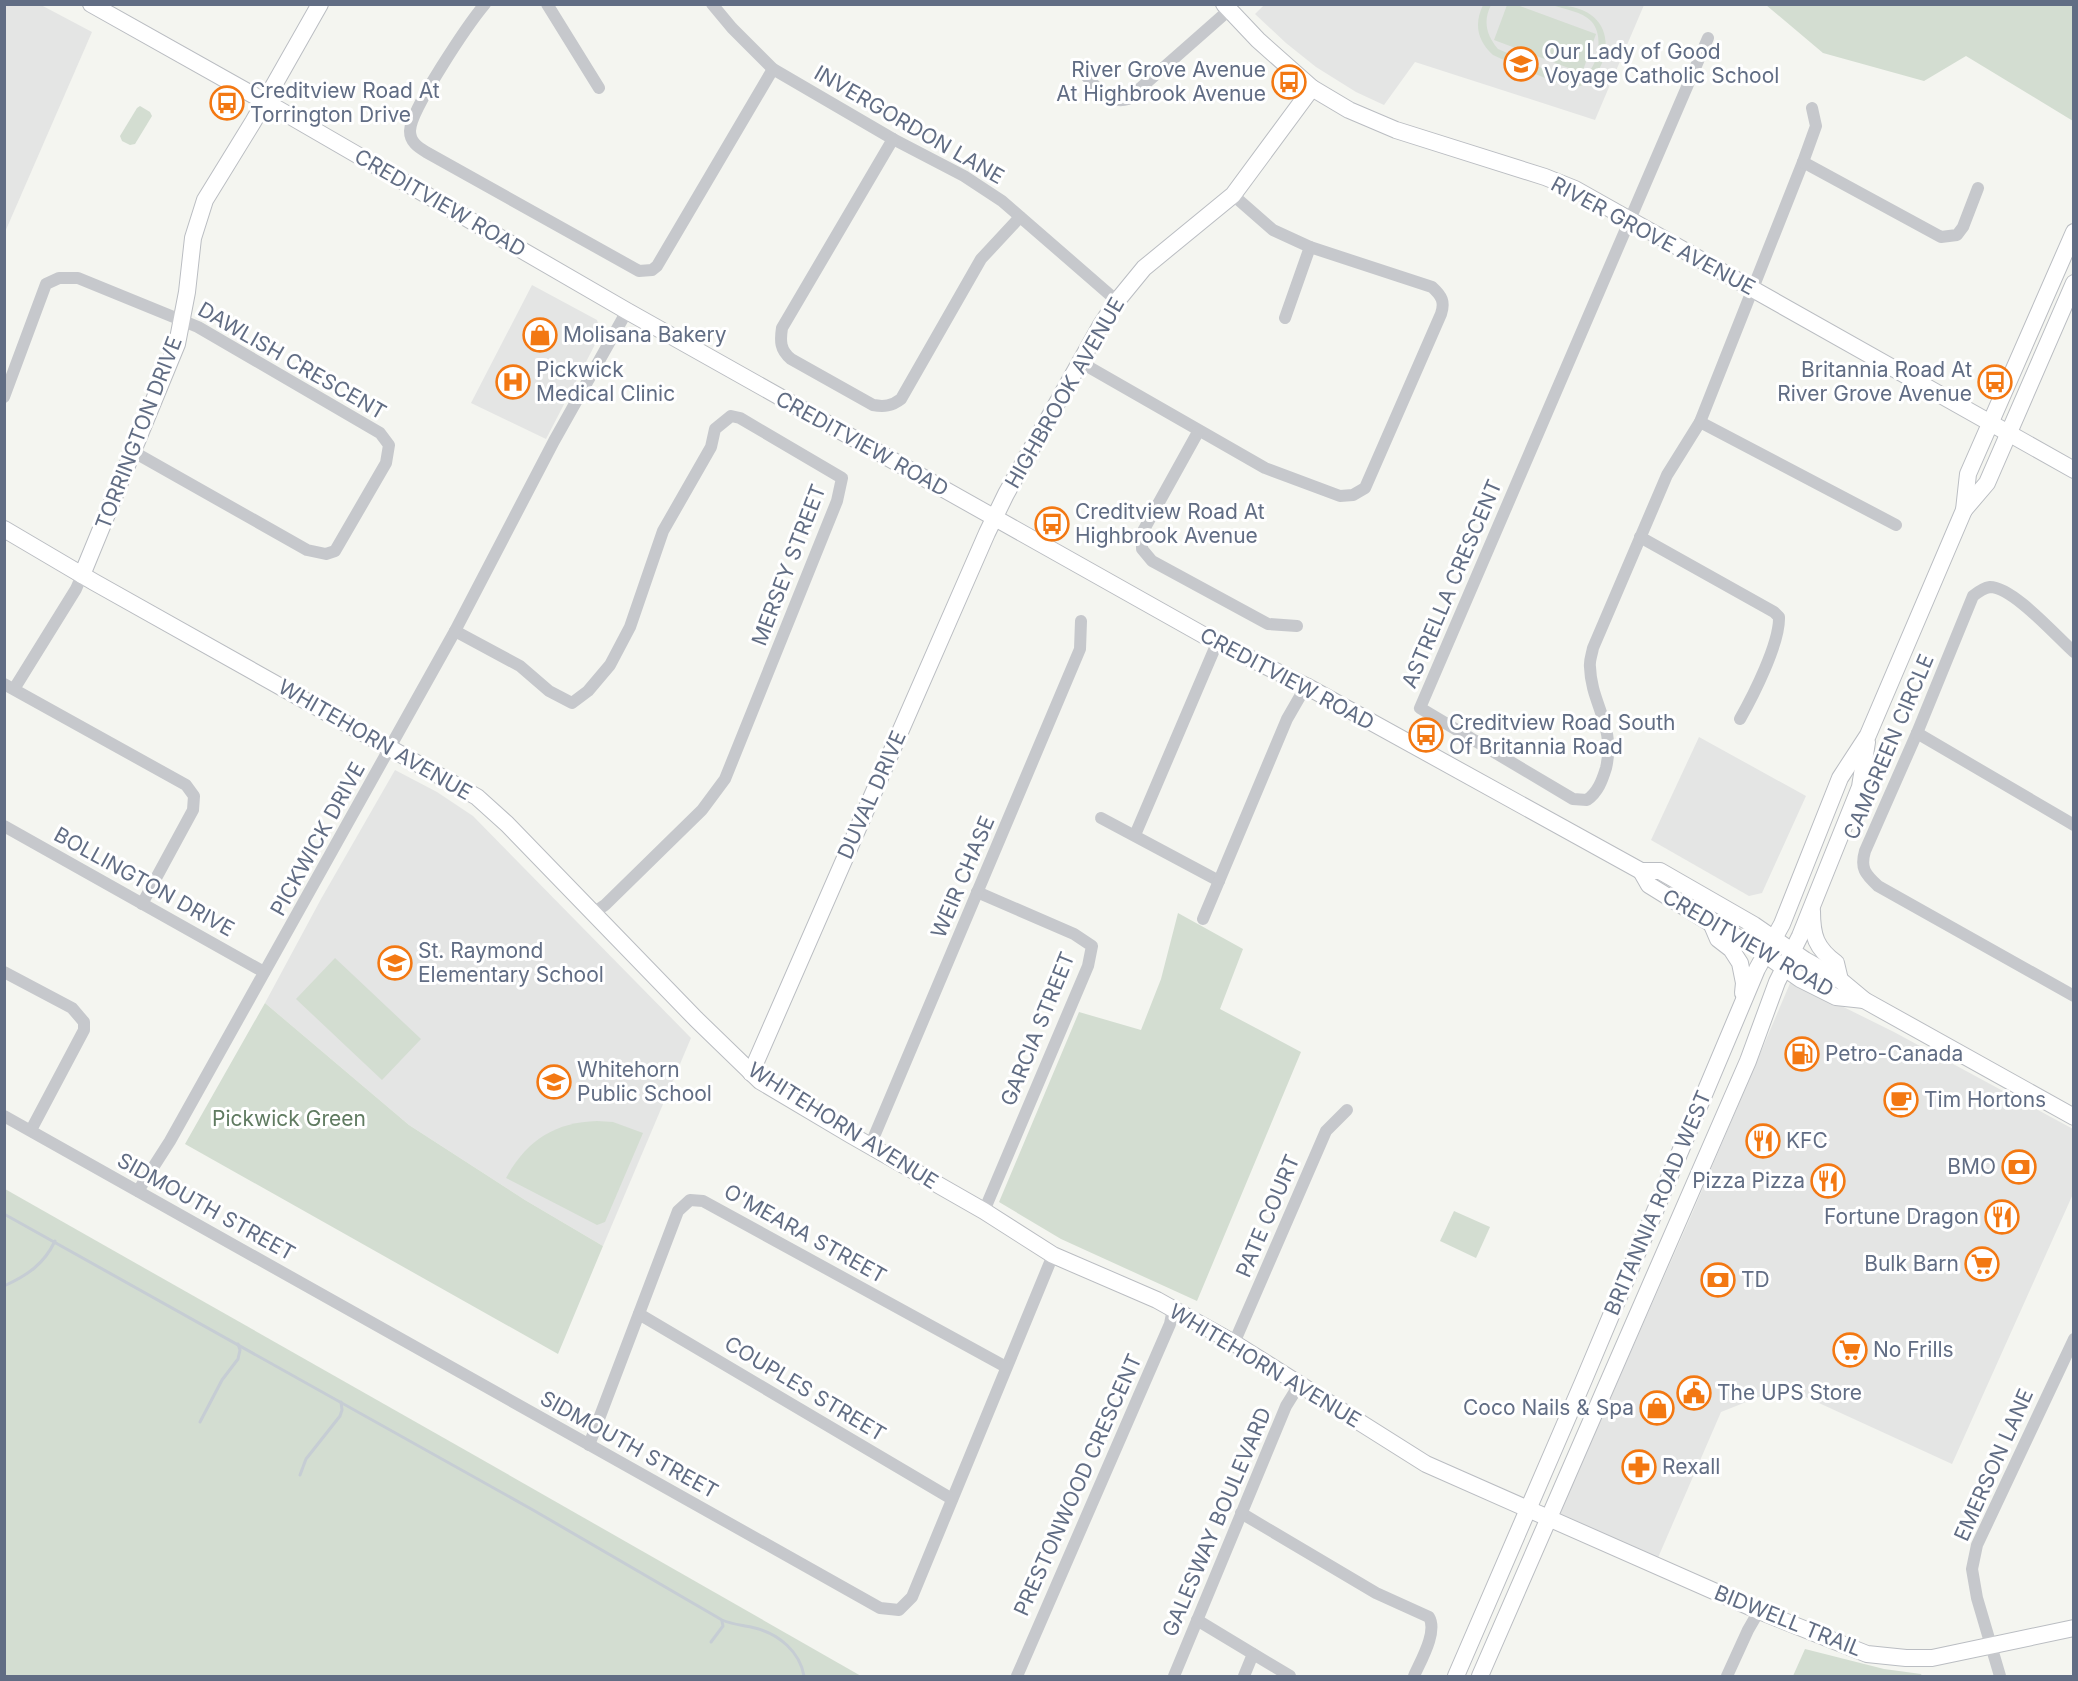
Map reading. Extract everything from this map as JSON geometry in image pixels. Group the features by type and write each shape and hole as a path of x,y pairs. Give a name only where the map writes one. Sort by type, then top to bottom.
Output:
{"main road":[{"name":"CREDITVIEW ROAD","path":"91,4 627,311 1217,643 1306,686 1641,871 1660,872 1754,925 1840,980 1864,1000 2073,1117"},
{"name":"TORRINGTON DRIVE","path":"82,575 177,344 194,238 205,200 265,102 320,4"},
{"name":"RIVER GROVE AVENUE","path":"1226,7 1258,40 1312,88 1349,110 1396,130 1562,183 2073,470"},
{"name":"HIGHBROOK AVENUE","path":"994,518 1101,325 1118,301 1144,268 1233,195 1312,88"},
{"name":"BRITANNIA ROAD WEST","path":"1456,1677 1743,1002 1782,924 1839,778 1868,735 1964,510 1968,474 2073,232"},
{"name":"BRITANNIA ROAD WEST","path":"1964,510 1987,483 2073,283"},
{"name":"DUVAL DRIVE","path":"751,1073 994,518"},
{"name":"WHITEHORN AVENUE","path":"4,530 477,797 507,824 760,1081 984,1211 1053,1255 1173,1309 1234,1343 1426,1464 1550,1519"},
{"name":"BRITANNIA ROAD WEST","path":"1480,1677 1748,1061 1777,982 1812,908 1860,787 1868,735"},
{"name":"CREDITVIEW ROAD","path":"1641,871 1649,885 1712,924 1749,943 1800,980 1836,997 1864,1000"},
{"path":"1812,908 1815,940 1824,954 1836,963 1840,980"},
{"path":"1712,924 1718,939 1731,949 1740,963 1744,983 1743,1002"},
{"name":"BIDWELL TRAIL","path":"1550,1519 1759,1611 1867,1654 1932,1658 2073,1628"}],"street":[{"path":"485,4 455,45 412,120 411,138 426,152 639,271 652,270 657,266 773,69"},
{"path":"547,4 599,88"},
{"name":"INVERGORDON LANE","path":"712,4 732,28 773,69 892,139 964,176 1002,201 1118,301"},
{"path":"1084,73 1098,90 1113,100 1128,99 1226,7"},
{"path":"1629,219 1708,38"},
{"name":"ASTRELLA CRESCENT","path":"1629,219 1420,708 1573,799 1587,800 1592,796 1603,777 1610,746 1590,665 1593,648 1667,474 1700,422 1816,126 1812,108"},
{"path":"892,139 782,328 784,354 791,359 873,405 880,407 895,403 901,399 981,259 1020,217"},
{"path":"1803,162 1941,237 1957,235 1963,226 1978,188"},
{"path":"1080,362 1264,468 1340,496 1347,497 1359,493 1370,480 1444,305 1441,295 1432,287 1310,248 1273,230 1233,195"},
{"path":"1285,318 1310,248"},
{"name":"DAWLISH CRESCENT","path":"4,397 46,284 59,278 78,278 198,327 380,433 389,445 386,463 335,551 326,554 307,550 132,450"},
{"name":"PICKWICK DRIVE","path":"138,1191 170,1141 391,748 554,441 627,311"},
{"name":"MERSEY STREET","path":"455,631 520,666 549,691 572,703 588,691 610,665 630,627 663,531 711,447 715,429 731,416 740,418 842,478 837,501 726,778 702,810 605,905 593,913"},
{"path":"1700,422 1896,525"},
{"path":"1198,432 1142,533 1142,549 1152,561 1268,624 1298,626"},
{"path":"1640,537 1774,612 1779,617 1777,636 1752,698 1740,719"},
{"name":"TORRINGTON DRIVE","path":"9,686 76,589 82,575"},
{"name":"CAMGREEN CIRCLE","path":"2073,652 2035,614 2016,599 1991,587 1973,596 1917,733 1865,851 1862,864 1865,874 1878,886 2073,996"},
{"name":"WEIR CHASE","path":"870,1146 1080,649 1081,621"},
{"path":"1135,835 1217,643"},
{"path":"9,686 186,785 194,796 193,810 142,904"},
{"path":"1203,919 1287,719 1306,686"},
{"path":"1917,733 2073,825"},
{"path":"1101,818 1219,881"},
{"name":"BOLLINGTON DRIVE","path":"4,826 264,972"},
{"name":"GARCIA STREET","path":"977,892 1074,934 1092,946 1089,966 984,1211"},
{"path":"4,972 72,1008 84,1022 84,1030 31,1130"},
{"name":"PATE COURT","path":"1234,1343 1326,1131 1347,1110"},
{"name":"SIDMOUTH STREET","path":"4,1116 880,1608 899,1610 912,1597 1053,1255"},
{"name":"O'MEARA STREET","path":"589,1445 678,1211 690,1200 703,1201 1006,1367"},
{"name":"PRESTONWOOD CRESCENT","path":"1017,1677 1170,1324 1173,1309"},
{"name":"COUPLES STREET","path":"639,1314 952,1498"},
{"name":"EMERSON LANE","path":"2000,1677 1977,1598 1972,1569 1977,1545 2073,1339"},
{"name":"GALESWAY BOULEVARD","path":"1174,1677 1286,1406 1299,1385"},
{"path":"1242,1513 1376,1593 1429,1617 1432,1622 1432,1631 1414,1677"},
{"path":"1727,1677 1759,1611"},
{"path":"1197,1620 1290,1677"},
{"path":"1244,1677 1254,1654"}],"shaded area":[{"path":"5,4 41,5 92,32 5,232"},
{"name":"Our Lady of Good Voyage Catholic School","path":"1265,4 1644,5 1595,120 1415,62 1384,105 1356,92 1316,67 1286,43 1255,14"},
{"path":"532,285 597,320 601,333 546,439 471,403"},
{"path":"1699,737 1806,796 1762,893 1749,896 1651,840"},
{"path":"395,770 437,792 473,816 691,1038 603,1246 525,1200 409,1125 265,1003"},
{"path":"1791,981 1894,1032 2073,1129 2073,1194 1952,1464 1784,1387 1721,1412 1657,1560 1557,1518 1691,1216"}],"green space":[{"path":"1483,5 1491,5 1487,17 1487,28 1498,49 1572,81 1587,74 1593,66 1598,47 1596,28 1588,18 1552,5 1577,8 1594,17 1603,30 1606,45 1603,60 1596,74 1586,83 1574,87 1567,86 1493,55 1480,38 1478,25"},
{"path":"1507,5 1517,5 1596,34 1582,73 1494,40"},
{"path":"1766,5 2073,5 2073,121 1966,56 1924,81 1823,53"},
{"path":"140,106 152,116 135,144 130,145 122,141 120,136"},
{"path":"1178,913 1243,949 1220,1009 1301,1052 1197,1301 1061,1239 999,1202 1079,1012 1141,1030 1161,979"},
{"path":"335,958 421,1039 382,1080 296,999"},
{"name":"Pickwick Green","path":"265,1003 409,1125 525,1200 603,1246 558,1354 185,1144"},
{"path":"597,1121 613,1122 643,1133 605,1222 597,1225 506,1178 523,1154 543,1136 568,1125"},
{"path":"5,1189 481,1459 861,1676 5,1676"},
{"path":"1454,1211 1490,1227 1476,1258 1440,1241"},
{"path":"1805,1649 1884,1669 1921,1674 1922,1676 1793,1676"}],"waterway":[{"path":"4,1214 533,1510 722,1620 755,1628 780,1639 798,1659 804,1676"},
{"path":"4,1286 21,1278 34,1268 46,1256 55,1241"},
{"path":"200,1422 222,1380 238,1359 240,1350 238,1344"},
{"path":"300,1475 306,1459 340,1416 341,1402"},
{"path":"711,1642 723,1626 722,1621"}],"place":[{"name":"Our Lady of Good Voyage Catholic School","path":"1521,64"},
{"name":"River Grove Avenue At Highbrook Avenue","path":"1289,82"},
{"name":"Creditview Road At Torrington Drive","path":"227,103"},
{"name":"Molisana Bakery","path":"540,335"},
{"name":"Pickwick Medical Clinic","path":"513,382"},
{"name":"Britannia Road At River Grove Avenue","path":"1995,382"},
{"name":"Creditview Road At Highbrook Avenue","path":"1052,524"},
{"name":"Creditview Road South Of Britannia Road","path":"1426,735"},
{"name":"St. Raymond Elementary School","path":"395,963"},
{"name":"Petro-Canada","path":"1802,1054"},
{"name":"Whitehorn Public School","path":"554,1082"},
{"name":"Tim Hortons","path":"1901,1100"},
{"name":"KFC","path":"1763,1141"},
{"name":"BMO","path":"2019,1167"},
{"name":"Pizza Pizza","path":"1828,1181"},
{"name":"Fortune Dragon","path":"2002,1217"},
{"name":"Bulk Barn","path":"1982,1264"},
{"name":"TD","path":"1718,1280"},
{"name":"No Frills","path":"1850,1350"},
{"name":"The UPS Store","path":"1694,1393"},
{"name":"Coco Nails & Spa","path":"1657,1408"},
{"name":"Rexall","path":"1639,1467"}]}
